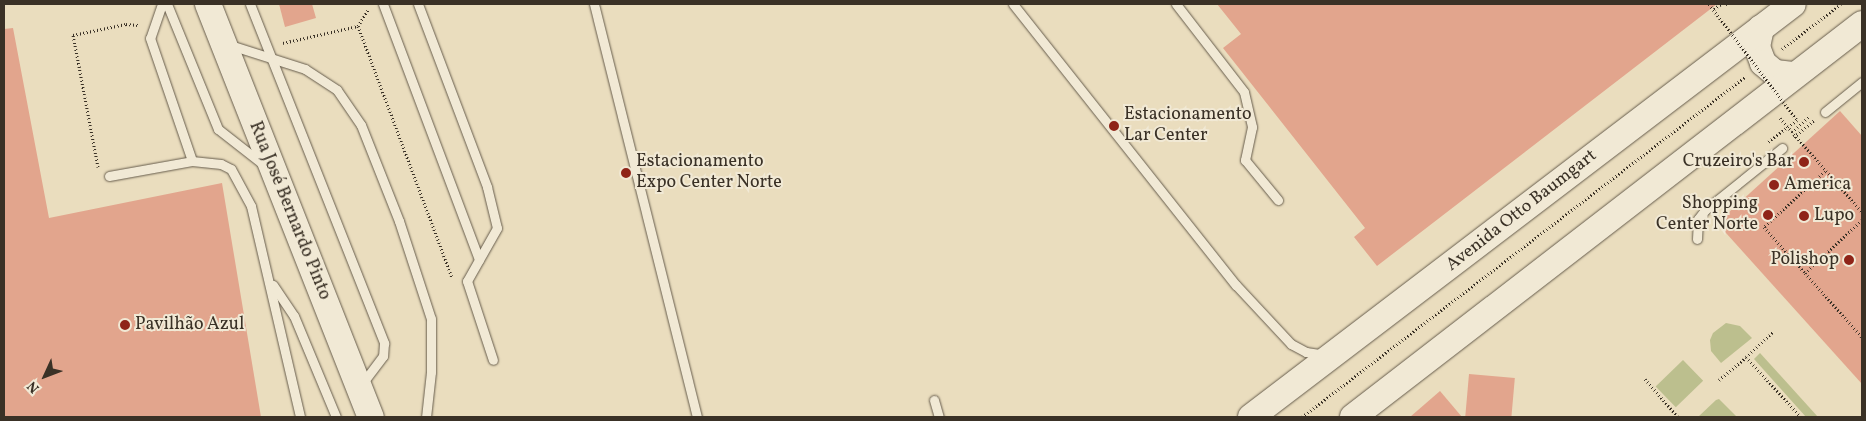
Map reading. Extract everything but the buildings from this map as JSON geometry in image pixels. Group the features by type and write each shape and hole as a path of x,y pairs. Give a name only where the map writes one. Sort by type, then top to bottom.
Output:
{"main road":[{"name":"Rua José Bernardo Pinto","path":"208,4 372,417"},
{"name":"Avenida Otto Baumgart","path":"1251,417 1792,4"},
{"path":"1353,417 1862,24"},
{"path":"1757,104 1759,84 1756,47 1761,28"},
{"path":"1722,58 1739,58 1775,73 1795,75"}],"lane":[{"path":"162,4 150,38 192,161"},
{"path":"167,4 218,129 274,173"},
{"path":"250,4 384,343 383,356 360,388"},
{"path":"383,4 479,260"},
{"path":"418,4 487,187 497,228 467,281 493,360"},
{"path":"594,4 697,417"},
{"path":"1013,4 1236,284 1291,344 1306,352 1332,356"},
{"path":"1176,4 1244,92 1252,127 1245,160 1278,200"},
{"path":"223,43 306,69 337,90 360,125 423,288 431,320 431,372 426,417"},
{"path":"1825,112 1862,82"},
{"path":"1697,240 1698,219 1705,210 1782,148"},
{"path":"109,176 192,161 221,164 231,169 239,180 251,206 300,417"},
{"path":"269,280 294,316 336,417"},
{"path":"934,400 939,417"}],"path":[{"path":"264,40 284,44 358,26 372,4"},
{"path":"1709,4 1797,120 1767,143"},
{"path":"1714,9 1721,4"},
{"path":"1302,417 1841,4"},
{"path":"109,176 100,178 73,34 126,24 153,27"},
{"path":"358,26 455,287"},
{"path":"1782,148 1825,112"},
{"path":"1780,118 1862,212"},
{"path":"1825,171 1764,227 1862,337"},
{"path":"1805,273 1862,220"},
{"path":"1719,380 1773,332"},
{"path":"1746,357 1801,417"},
{"path":"1645,379 1678,417"}],"green space":[{"path":"1726,323 1740,326 1752,338 1721,363 1711,351 1710,340 1713,333"},
{"path":"1760,353 1818,417 1806,417 1754,359"},
{"path":"1683,360 1703,381 1676,407 1656,386"},
{"path":"1719,399 1737,417 1698,417 1716,400"}],"place":[{"name":"Estacionamento Lar Center","path":"1114,126"},
{"name":"Cruzeiro's Bar","path":"1804,162"},
{"name":"Estacionamento Expo Center Norte","path":"626,173"},
{"name":"America","path":"1774,185"},
{"name":"Shopping Center Norte","path":"1768,215"},
{"name":"Lupo","path":"1804,216"},
{"name":"Polishop","path":"1849,260"},
{"name":"Pavilhão Azul","path":"125,325"}]}
